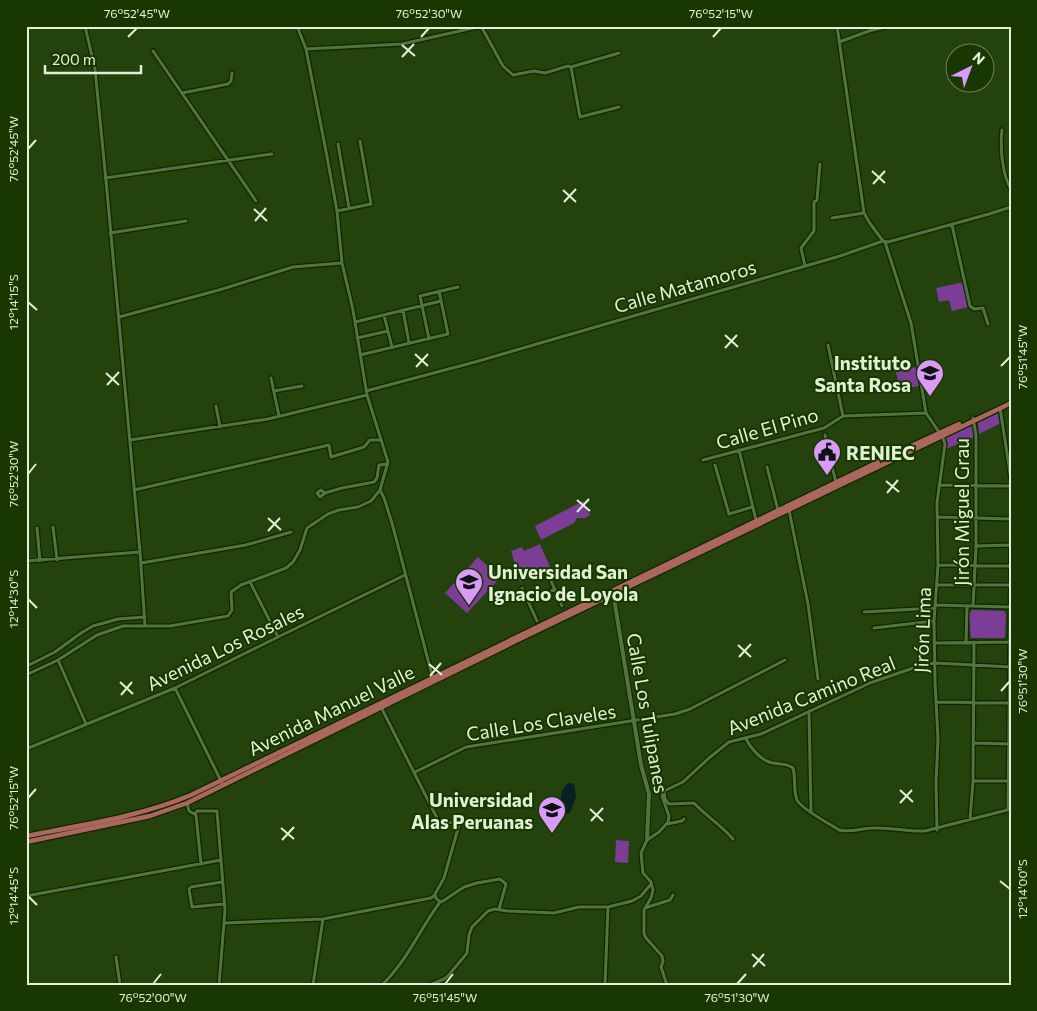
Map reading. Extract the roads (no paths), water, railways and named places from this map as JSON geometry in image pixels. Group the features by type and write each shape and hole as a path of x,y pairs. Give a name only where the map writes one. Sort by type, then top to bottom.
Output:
{"main road":[{"name":"Avenida Manuel Valle","path":"613,592 789,509 940,434 1011,403"},
{"name":"Avenida Manuel Valle","path":"26,842 150,816 187,803 222,783 756,520 837,484"},
{"name":"Avenida Manuel Valle","path":"26,836 144,812 168,805 222,783"}],"street":[{"path":"85,26 95,69 119,317 145,626"},
{"path":"26,675 58,660 97,635 123,626 170,626 228,616 232,610 231,592 250,582 286,568 293,562 300,550 307,528 333,512 366,504 380,490 388,462 366,393 355,322 342,263 338,211 306,49 296,26"},
{"path":"306,49 402,44 481,26 503,66 513,75 534,71 545,73 619,52"},
{"path":"837,26 864,213 884,241 911,323 926,413 940,434"},
{"path":"839,42 889,26"},
{"path":"153,51 256,201"},
{"path":"571,67 580,117 619,107"},
{"path":"182,93 228,84 231,81 232,73"},
{"path":"1002,130 1001,142 1007,182 1011,189"},
{"path":"338,211 371,204 360,141"},
{"path":"338,144 349,208"},
{"path":"105,178 272,154"},
{"path":"805,266 801,248 814,231 814,202 817,200 820,164"},
{"name":"Calle Matamoros","path":"130,440 279,416 366,393 840,256 884,241 952,225 1011,206"},
{"path":"832,218 864,213"},
{"path":"110,233 186,221"},
{"path":"952,225 971,307 983,308 988,324"},
{"path":"119,317 219,290 293,267 342,263"},
{"path":"429,338 420,296 458,287"},
{"path":"360,355 448,334 439,291"},
{"path":"355,322 441,301"},
{"path":"402,310 410,343"},
{"path":"384,315 392,347"},
{"path":"357,338 388,331"},
{"path":"828,345 843,416"},
{"path":"271,378 279,416"},
{"path":"274,391 302,386"},
{"path":"216,406 220,427"},
{"path":"1000,408 1011,479"},
{"name":"Calle El Pino","path":"703,460 824,428 843,416 926,413"},
{"name":"Jirón Miguel Grau","path":"973,420 976,435 976,546 973,606"},
{"name":"Jirón Lima","path":"937,830 936,783 938,739 934,621 938,565 936,517 944,448 944,440 940,434"},
{"path":"825,435 837,484"},
{"path":"134,490 329,445 331,456 364,447 370,440 381,440"},
{"path":"739,450 756,520"},
{"path":"325,493 374,482 377,478 379,465 387,464"},
{"path":"715,465 729,514 752,507"},
{"path":"767,467 778,510"},
{"path":"939,485 1011,486"},
{"path":"380,490 384,498 433,680"},
{"path":"789,509 808,604 818,679"},
{"path":"936,517 1011,519"},
{"path":"53,527 57,560"},
{"path":"37,528 40,561"},
{"path":"141,563 246,545 291,532"},
{"path":"746,739 761,757 769,762 790,765 793,768 798,802 802,807 839,830 846,832 873,828 913,832 937,830 1010,809 1008,781 1010,744 1009,607 1011,546 976,546"},
{"path":"26,561 140,552"},
{"path":"938,565 1010,566"},
{"path":"548,574 562,606"},
{"name":"Avenida Los Rosales","path":"26,749 176,688 278,636 405,576"},
{"path":"250,582 278,636"},
{"path":"937,585 1010,585"},
{"path":"522,588 538,621"},
{"path":"529,602 555,589"},
{"name":"Calle Los Tulipanes","path":"613,592 641,766 650,794 647,840"},
{"name":"Jirón Miguel Grau","path":"966,643 967,606"},
{"path":"864,612 935,607 1009,607"},
{"path":"26,665 30,665 55,652 93,626 118,619 145,617"},
{"path":"874,628 934,621"},
{"path":"970,819 974,642"},
{"path":"934,643 1010,642"},
{"path":"58,660 86,724"},
{"name":"Calle Los Claveles","path":"414,772 466,747 675,714 690,709 785,660"},
{"name":"Avenida Camino Real","path":"664,790 683,782 729,742 761,734 870,683 922,665 934,663 1010,667"},
{"path":"176,688 222,783"},
{"path":"936,702 1010,703"},
{"path":"225,924 323,919 431,898 435,894 444,878 459,828 458,823 440,824 380,706"},
{"path":"809,711 812,812"},
{"path":"972,743 1010,744"},
{"path":"972,780 1008,781"},
{"path":"664,790 662,796 668,816 667,824"},
{"path":"664,790 664,796 670,804 694,803 719,824 733,839"},
{"path":"187,803 189,812 195,814"},
{"path":"195,814 197,811 217,810 225,924 219,985"},
{"path":"195,814 201,864"},
{"path":"667,985 662,967 662,956 644,934 645,908 653,890 652,884 642,870 641,853 647,840 667,824 684,819"},
{"path":"26,896 220,860"},
{"path":"382,985 406,957 440,902 444,902 464,887 500,879 506,884 499,909"},
{"path":"222,882 191,887 189,889 192,906 224,904"},
{"path":"430,985 448,976 467,953 472,927 488,911 499,909 554,913 579,907 608,907 632,901 641,896 646,888 652,884"},
{"path":"435,894 440,902"},
{"path":"645,908 670,900 673,895"},
{"path":"605,985 608,907"},
{"path":"313,985 323,919"},
{"path":"116,957 120,985"}],"water":[{"path":"569,783 574,784 576,797 570,813 564,815 559,813 556,807 561,806 563,790"}],"waterway":[{"path":"87,26 94,59"}],"place":[{"name":"Instituto Santa Rosa","path":"930,397"},
{"name":"RENIEC","path":"827,476"},
{"name":"Universidad San Ignacio de Loyola","path":"469,606"},
{"name":"Universidad Alas Peruanas","path":"552,834"}]}
